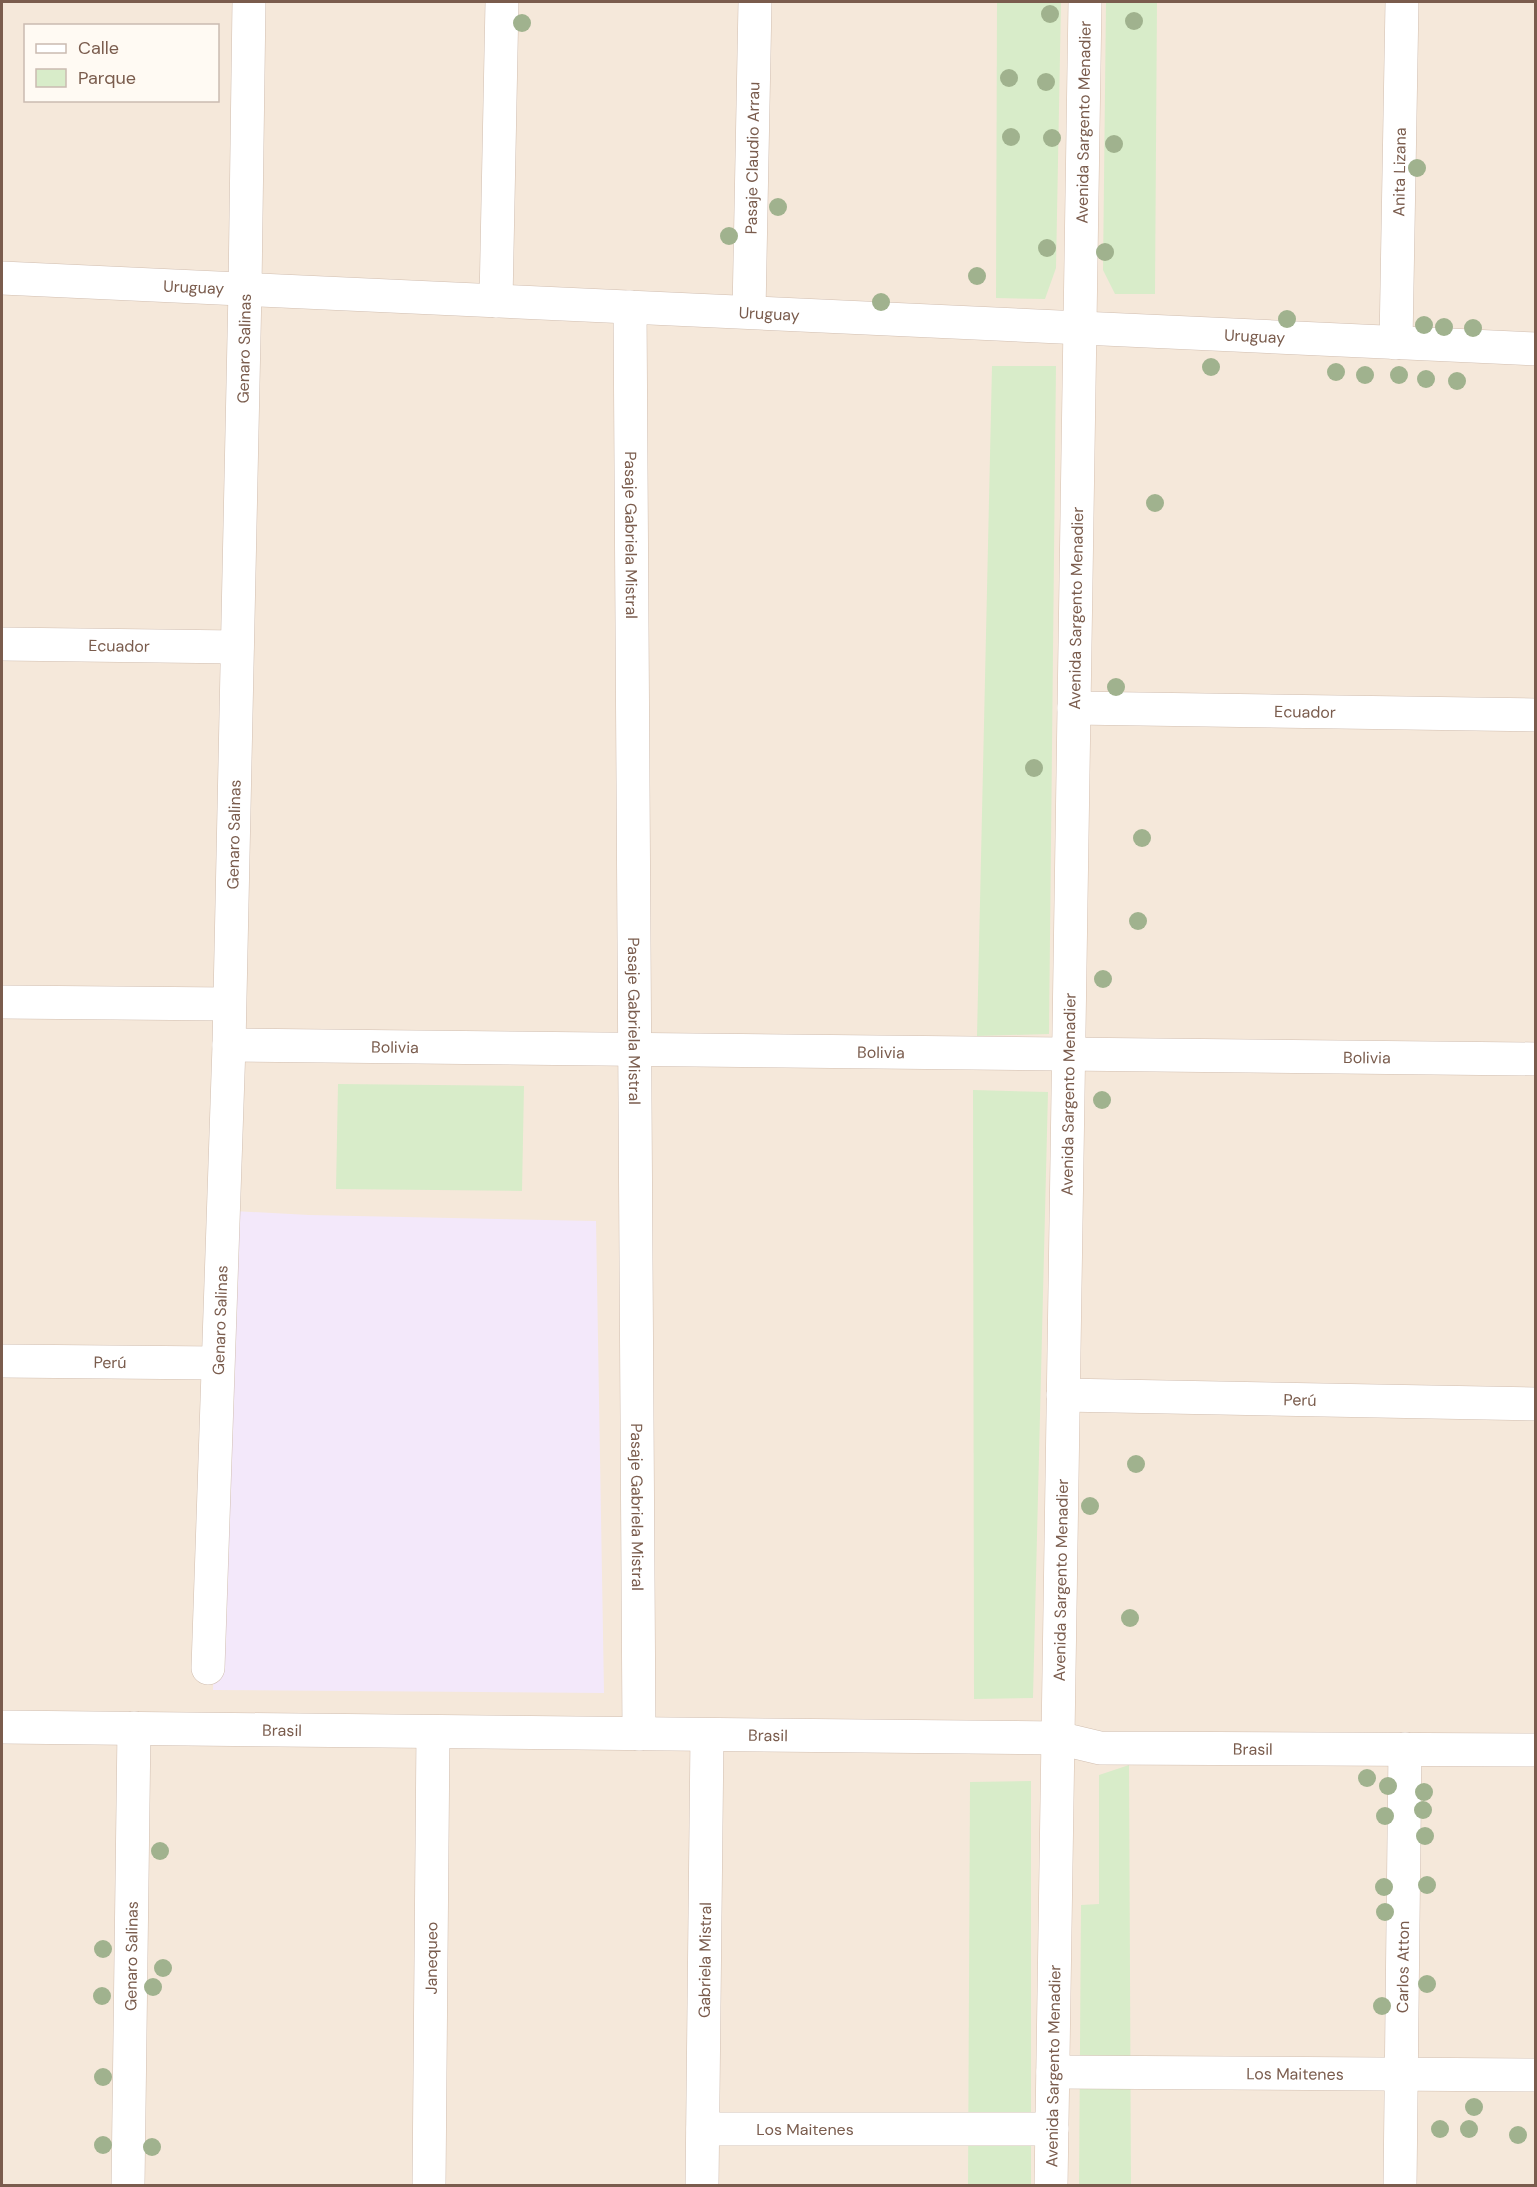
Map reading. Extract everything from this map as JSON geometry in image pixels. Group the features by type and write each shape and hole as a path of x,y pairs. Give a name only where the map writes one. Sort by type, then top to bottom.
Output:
{"street":[{"name":"Genaro Salinas","path":"208,1668 229,1045 249,2"},
{"path":"495,301 502,2"},
{"name":"Pasaje Claudio Arrau","path":"749,312 754,2"},
{"name":"Avenida Sargento Menadier","path":"1051,2186 1085,2"},
{"name":"Anita Lizana","path":"1396,343 1402,2"},
{"name":"Uruguay","path":"2,278 1536,349"},
{"name":"Pasaje Gabriela Mistral","path":"630,307 639,1734"},
{"name":"Ecuador","path":"2,644 237,647"},
{"name":"Ecuador","path":"1074,708 1536,715"},
{"path":"2,1002 229,1004"},
{"name":"Bolivia","path":"229,1045 1536,1059"},
{"name":"Perú","path":"2,1361 217,1363"},
{"name":"Perú","path":"1063,1395 1536,1404"},
{"name":"Brasil","path":"2,1727 1058,1738 1100,1748 1536,1750"},
{"name":"Genaro Salinas","path":"128,2186 134,1728"},
{"name":"Janequeo","path":"429,2186 433,1732"},
{"name":"Gabriela Mistral","path":"702,2186 707,1735"},
{"name":"Carlos Atton","path":"1400,2186 1405,1749"},
{"name":"Los Maitenes","path":"1053,2072 1536,2075"},
{"name":"Los Maitenes","path":"703,2129 1052,2129"}],"shaded area":[{"path":"2,2 1535,2 1535,2185 2,2185"},
{"path":"233,1211 309,1215 596,1221 604,1693 213,1690"}],"green space":[{"path":"997,2 1061,2 1056,268 1045,299 996,298"},
{"path":"1106,2 1157,2 1155,294 1115,294 1103,270"},
{"path":"992,366 1056,366 1049,1034 977,1036"},
{"path":"338,1084 524,1086 522,1191 336,1189"},
{"path":"973,1090 1048,1092 1033,1698 974,1699"},
{"path":"1129,1765 1131,2185 1079,2186 1081,1905 1099,1904 1099,1775"},
{"path":"1031,1781 1031,2185 968,2186 970,1782"}]}
